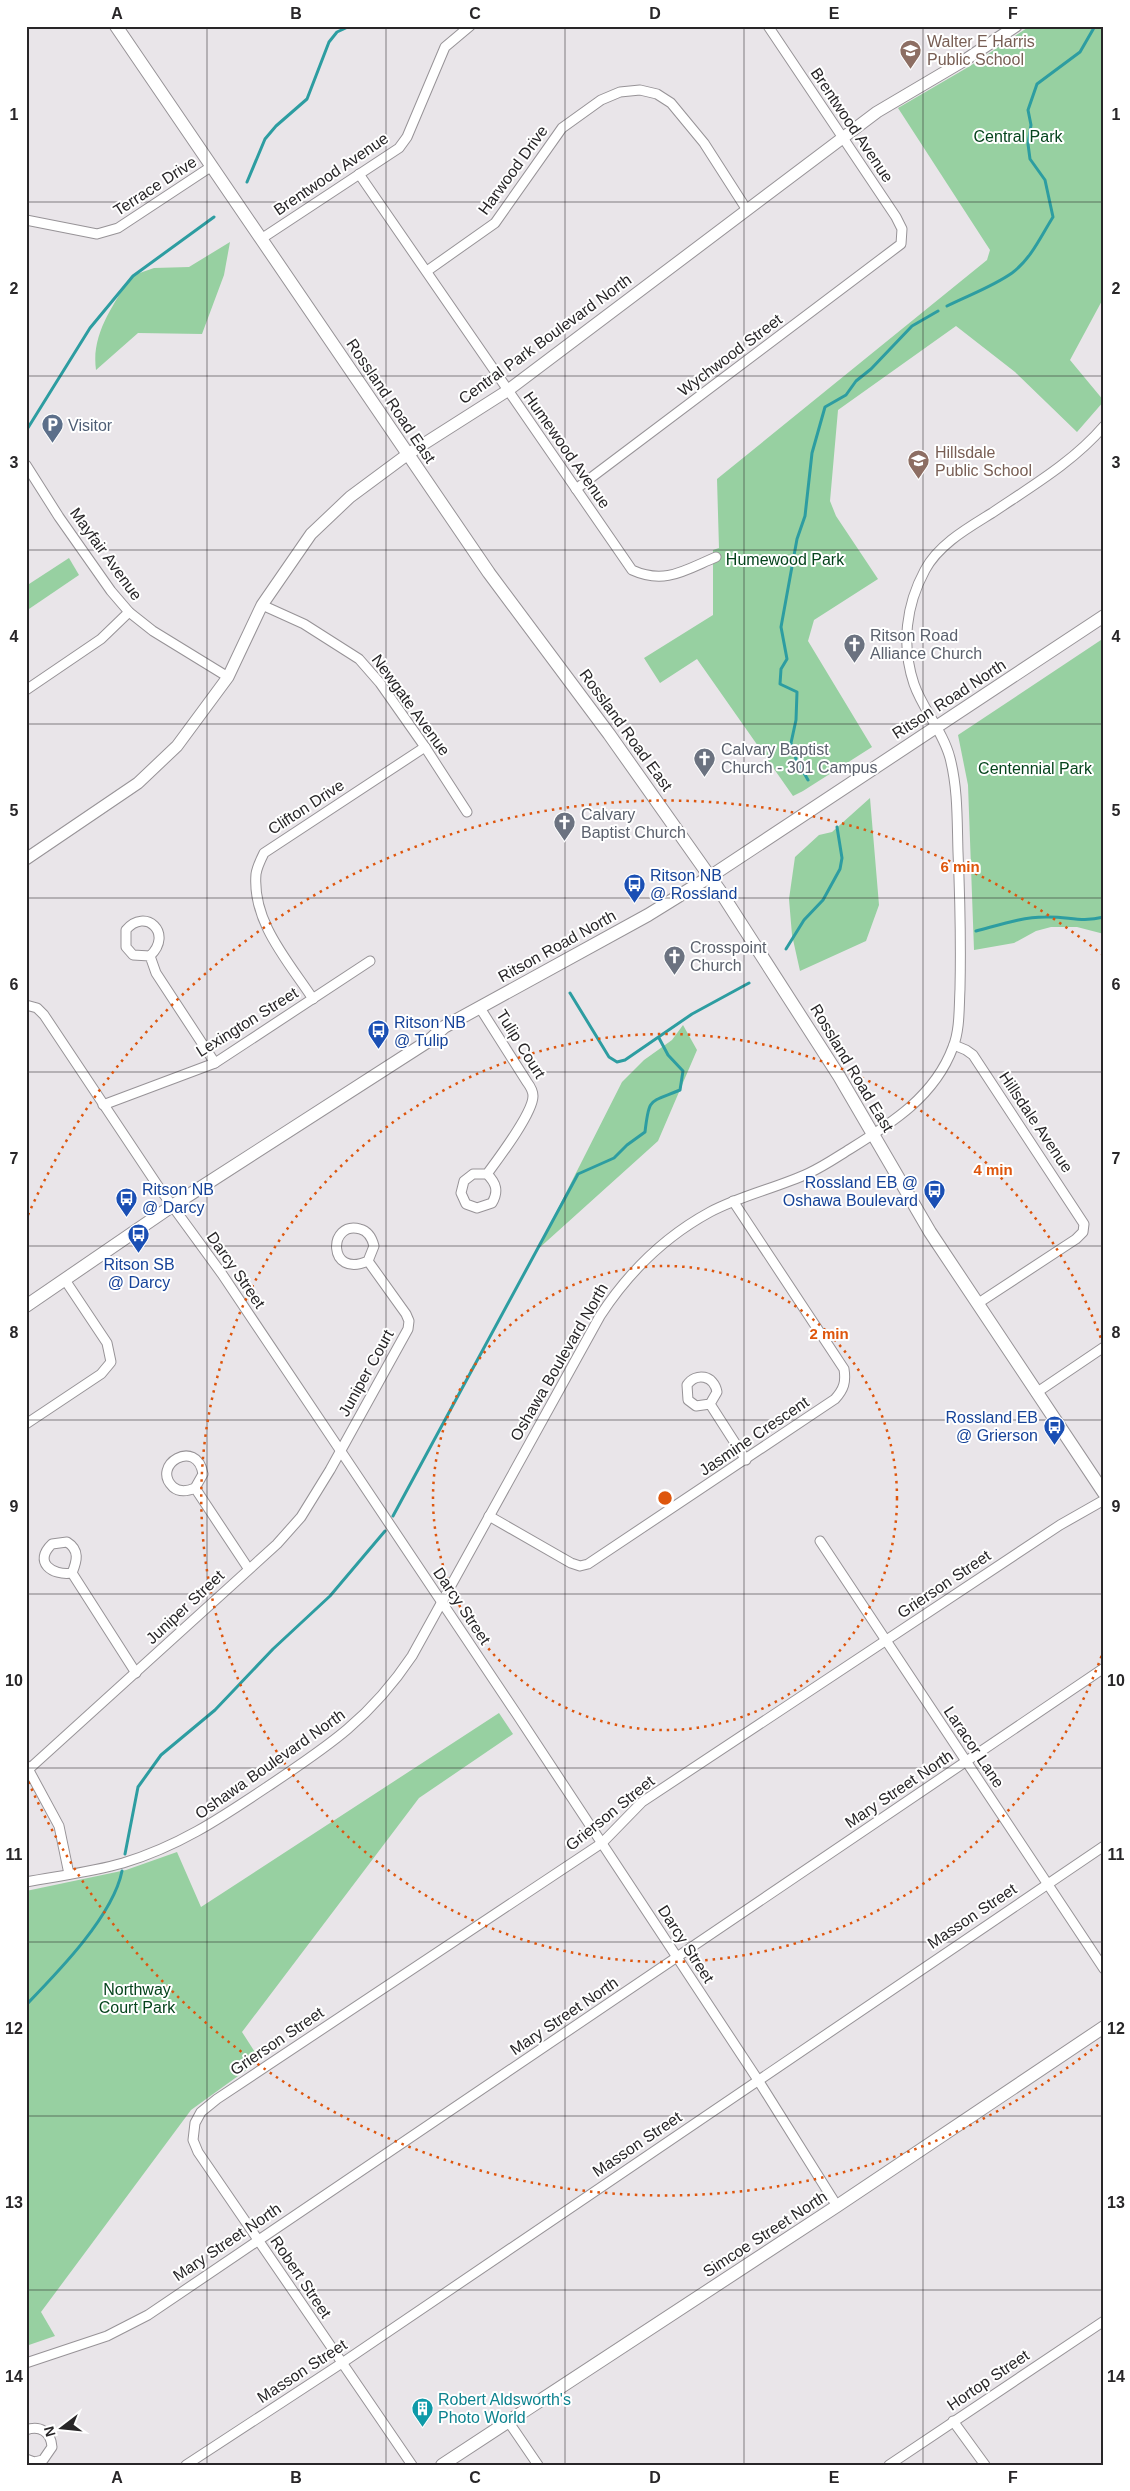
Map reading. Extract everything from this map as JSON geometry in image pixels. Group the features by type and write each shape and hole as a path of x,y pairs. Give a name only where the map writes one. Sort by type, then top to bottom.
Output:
{"main road":[{"name":"Rossland Road East","path":"116,26 489,573 609,734 711,876 798,1009 930,1232 1104,1492"},
{"name":"Ritson Road North","path":"26,1306 172,1206 430,1040 444,1027 648,915 711,876 1104,616"},
{"name":"Simcoe Street North","path":"442,2465 837,2206 1104,2027"}],"street":[{"name":"Brentwood Avenue","path":"261,239 386,157 404,142 445,47 470,26"},
{"name":"Brentwood Avenue","path":"768,26 896,217 902,229 901,244"},
{"name":"Central Park Boulevard North","path":"26,859 138,783 177,746 228,677 262,605 312,534 350,497 408,454 507,391 877,112 965,60 1016,26"},
{"name":"Harwood Drive","path":"427,271 495,223 562,128 601,100 620,92 640,90 657,94 672,103 704,143 747,210"},
{"name":"Terrace Drive","path":"26,220 97,234 118,228 212,166"},
{"name":"Humewood Avenue","path":"359,174 632,570 647,577 664,578 716,557"},
{"name":"Wychwood Street","path":"576,489 901,244"},
{"name":"Oshawa Boulevard North","path":"26,1882 124,1862 186,1839 207,1828 316,1755 356,1723 389,1688 412,1656 600,1316 621,1285 645,1259 683,1229 733,1201 811,1172 901,1116 927,1091 938,1076 954,1046 961,960 956,804 950,758 914,684 908,654 906,626 912,597 926,567 942,548 1062,466 1090,442 1104,426"},
{"name":"Mayfair Avenue","path":"26,465 70,533 111,591 129,612 153,631 228,677"},
{"name":"Newgate Avenue","path":"262,605 304,624 359,659 380,683 425,747 467,812"},
{"path":"26,690 101,640 129,612"},
{"name":"Clifton Drive","path":"313,999 264,924 258,899 256,873 264,853 425,747"},
{"path":"146,921 152,924 159,933 159,946 150,956 134,955 126,946 126,930 134,923 146,921"},
{"path":"150,956 156,973 215,1063"},
{"name":"Lexington Street","path":"103,1104 215,1063 370,960"},
{"name":"Darcy Street","path":"26,1005 37,1008 44,1015 172,1206 222,1274 678,1958 758,2080 837,2206"},
{"name":"Tulip Court","path":"480,1008 528,1082 533,1098 520,1125 487,1174"},
{"name":"Hillsdale Avenue","path":"954,1046 966,1050 973,1055 1084,1224 1083,1232 1076,1239 977,1304"},
{"path":"473,1174 487,1174 496,1187 492,1203 477,1208 466,1204 461,1193 464,1181 473,1174"},
{"name":"Jasmine Crescent","path":"489,1516 571,1563 580,1566 588,1564 746,1460 835,1399 842,1390 846,1379 844,1369 733,1201"},
{"path":"353,1228 364,1230 369,1234 374,1246 368,1262 355,1266 343,1261 339,1257 336,1244 342,1233 353,1228"},
{"name":"Juniper Court","path":"340,1450 408,1329 409,1321 406,1314 368,1262"},
{"path":"26,1424 101,1374 111,1362 107,1343 65,1280"},
{"path":"1036,1393 1104,1347"},
{"path":"710,1404 746,1460"},
{"name":"Juniper Street","path":"28,1767 136,1672 248,1568 278,1544 301,1517 340,1450"},
{"path":"189,1456 199,1463 202,1474 195,1488 183,1491 172,1486 167,1476 167,1470 173,1460 189,1456"},
{"path":"195,1488 248,1568"},
{"name":"Grierson Street","path":"194,2126 201,2112 217,2099 602,1843 642,1802 1060,1525 1104,1500"},
{"name":"Laracor Lane","path":"820,1541 1104,1969"},
{"path":"72,1572 136,1672"},
{"name":"Mary Street North","path":"26,2363 107,2336 148,2315 1104,1668"},
{"path":"28,1767 59,1826 69,1874"},
{"name":"Masson Street","path":"186,2465 342,2363 1048,1882 1104,1846"},
{"name":"Robert Street","path":"194,2126 193,2140 198,2152 412,2465"},
{"name":"Hortop Street","path":"889,2465 1104,2321"},
{"path":"508,2421 538,2465"},
{"path":"953,2421 986,2465"},
{"path":"26,2430 39,2428 51,2438 50,2453 44,2463 26,2459"}],"green space":[{"path":"1030,26 1104,26 1104,297 1070,360 1104,401 1077,432 1015,372 956,326 838,410 830,501 836,516 878,579 814,620 808,641 872,747 793,796 697,659 660,683 644,658 713,615 713,550 719,548 717,479 987,260 990,250 898,108 970,66"},
{"path":"230,242 224,275 202,334 138,333 96,370 95,357 100,332 111,309 131,276 154,268 189,267"},
{"path":"69,558 79,575 26,611 26,586"},
{"name":"Centennial Park","path":"1104,638 1104,934 1077,927 1051,927 1036,931 1014,943 974,950 968,785 958,735"},
{"path":"870,798 879,905 866,941 800,971 792,935 789,899 795,857 819,835 832,832"},
{"path":"683,1025 697,1050 658,1141 537,1250 622,1082 644,1060 672,1040"},
{"name":"Northway Court Park","path":"499,1713 513,1734 419,1798 242,2032 260,2060 191,2110 41,2312 55,2336 26,2346 26,1891 126,1870 177,1852 201,1907"}],"waterway":[{"path":"247,182 265,139 276,126 307,99 329,42 337,32 350,26"},
{"path":"947,306 988,287 1012,273 1025,261 1053,217 1045,180 1030,159 1028,144 1031,125 1028,110 1037,84 1080,52 1095,26"},
{"path":"26,431 90,328 133,276 214,217"},
{"path":"808,780 796,759 791,743 796,720 797,692 780,684 781,669 787,659 781,627 797,539 805,516 812,453 825,407 846,395 856,381 871,369 912,326 938,311"},
{"path":"786,949 804,920 823,900 840,869 842,858 837,827"},
{"path":"976,931 1036,917 1081,919 1104,917"},
{"path":"570,993 609,1057 617,1062 625,1060 692,1014 749,983"},
{"path":"393,1516 578,1174 614,1158 627,1145 645,1132 648,1112 652,1103 680,1090 683,1071 668,1055 659,1038"},
{"path":"125,1854 138,1787 161,1755 215,1710 273,1649 330,1596 385,1531"},
{"path":"26,2005 68,1960 96,1924 117,1888 122,1871"}],"place":[{"name":"Walter E Harris Public School","path":"911,69"},
{"name":"Visitor","path":"52,444"},
{"name":"Hillsdale Public School","path":"919,480"},
{"name":"Ritson Road Alliance Church","path":"854,663"},
{"name":"Calvary Baptist Church - 301 Campus","path":"705,777"},
{"name":"Calvary Baptist Church","path":"565,842"},
{"name":"Ritson NB @ Rossland","path":"634,903"},
{"name":"Crosspoint Church","path":"674,975"},
{"name":"Ritson NB @ Tulip","path":"378,1050"},
{"name":"Rossland EB @ Oshawa Boulevard","path":"934,1210"},
{"name":"Ritson NB @ Darcy","path":"126,1217"},
{"name":"Ritson SB @ Darcy","path":"139,1254"},
{"name":"Rossland EB @ Grierson","path":"1054,1445"},
{"name":"Robert Aldsworth's Photo World","path":"422,2427"}],"park label":[{"name":"Central Park","path":"1018,136"},
{"name":"Humewood Park","path":"785,559"}]}
